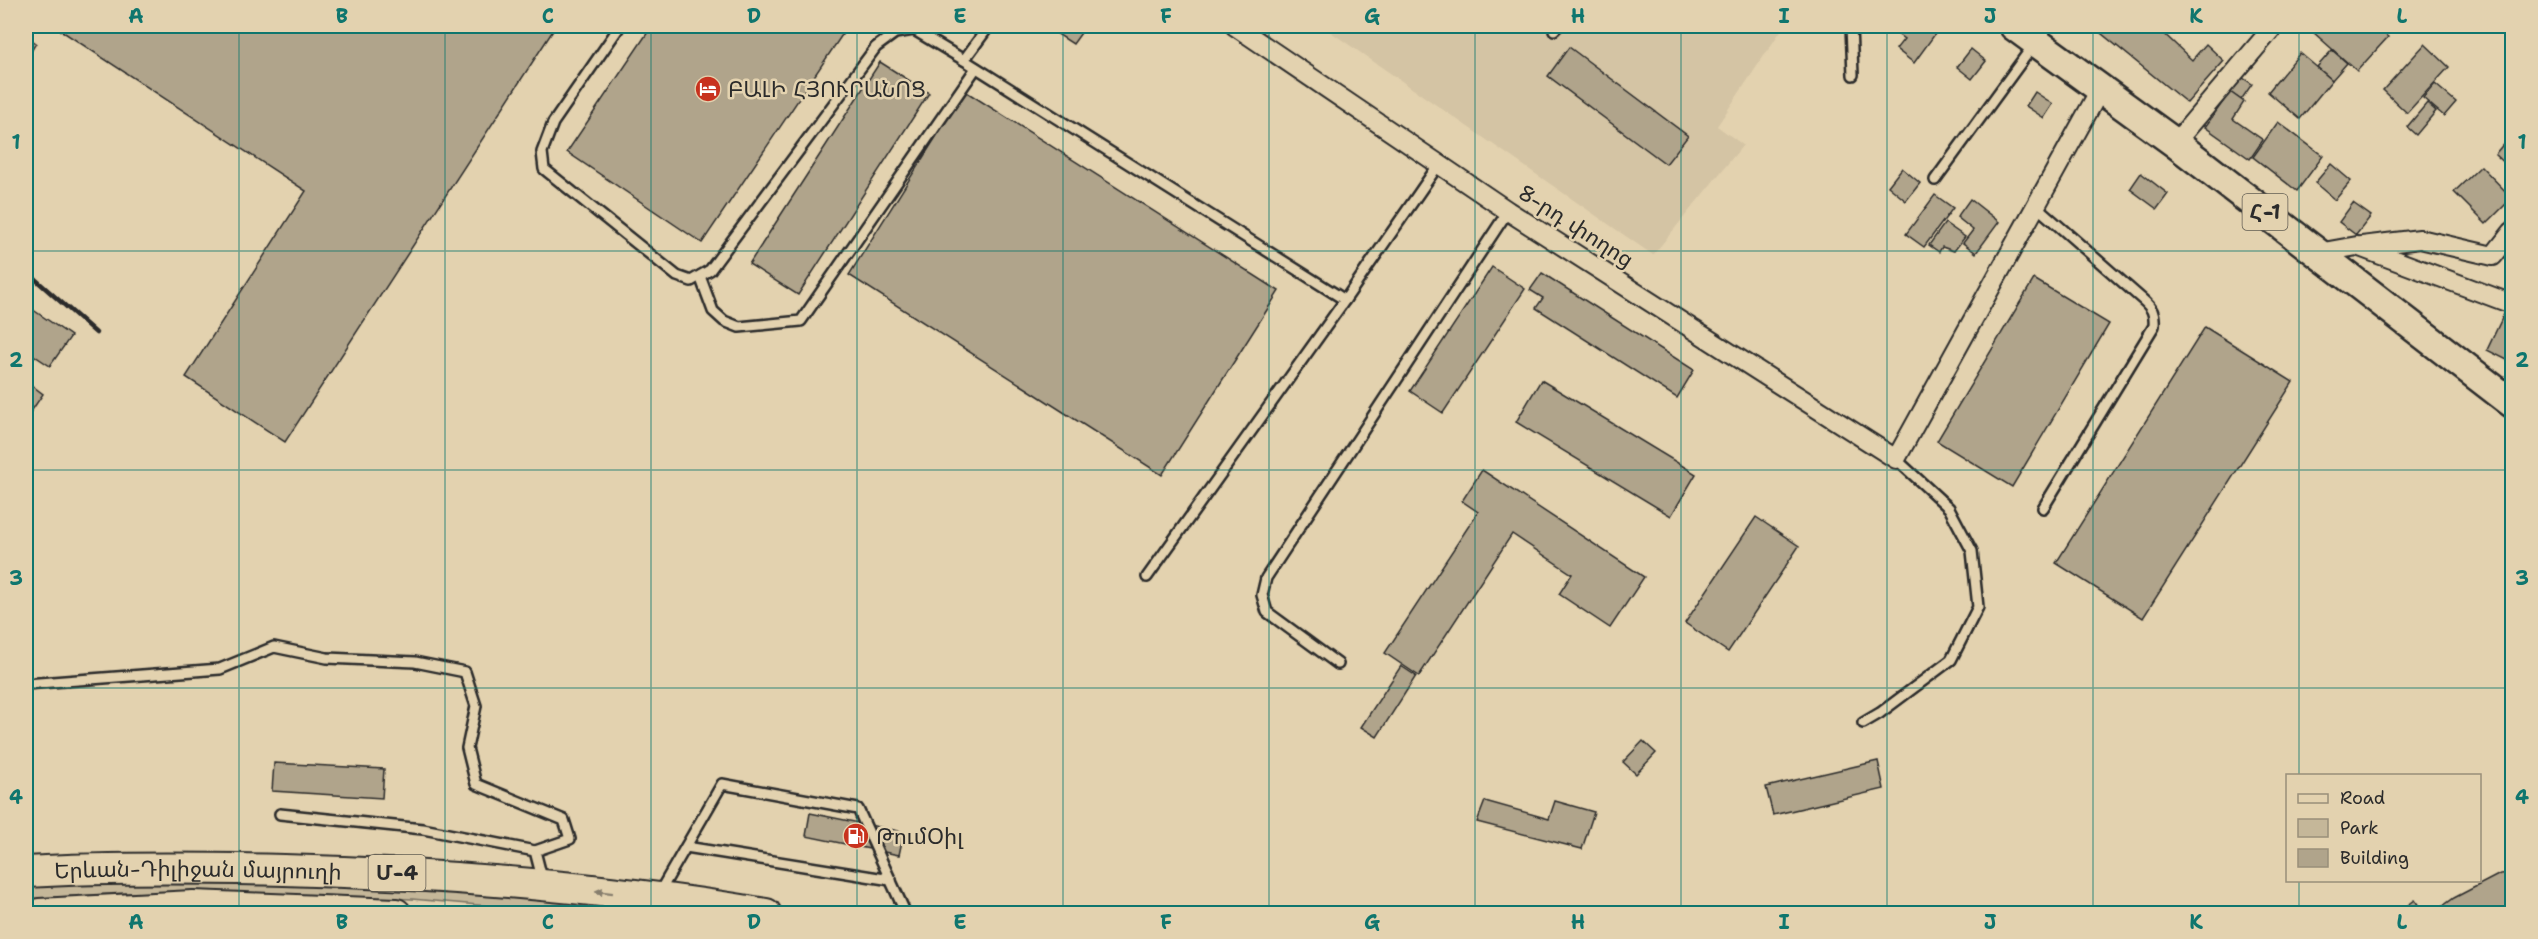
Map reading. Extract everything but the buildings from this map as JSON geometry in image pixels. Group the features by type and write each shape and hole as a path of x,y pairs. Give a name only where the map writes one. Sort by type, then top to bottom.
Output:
{"highway":[{"name":"Երևան-Դիլիջան մայրուղի","path":"26,872 189,868 400,873 544,884 766,914"},
{"name":"Երևան-Դիլիջան մայրուղի","path":"39,914 193,910 396,914"}],"main road":[{"name":"Հ-1","path":"2025,33 2175,143 2512,403"}],"street":[{"name":"8-րդ փողոց","path":"1234,26 1508,212 1896,459"},
{"path":"2175,143 2274,26"},
{"path":"1896,459 2101,88"},
{"path":"2318,253 2420,239 2493,256 2512,232"},
{"path":"2357,246 2512,304"}],"lane":[{"path":"620,26 553,123 542,152 544,169 677,276 691,281 711,270 876,47 895,33 915,28 1345,300"},
{"path":"964,60 989,26"},
{"path":"1851,26 1853,75"},
{"path":"1935,180 2025,33"},
{"path":"699,276 713,311 724,321 739,327 801,321 976,68"},
{"path":"1147,578 1345,300 1438,164"},
{"path":"2036,206 2151,306 2154,315 2154,326 2043,508"},
{"path":"1338,664 1267,612 1262,595 1266,578 1508,212"},
{"path":"1863,723 1951,660 1978,607 1972,551 1949,508 1896,459"},
{"path":"26,684 220,669 274,647 327,658 415,662 465,672 476,706 467,748 476,784 564,820 570,839 535,851 423,829 280,814"},
{"path":"656,898 723,784 858,809 906,914"},
{"path":"686,847 891,880"},
{"path":"535,851 544,884"}],"shaded area":[{"path":"1322,26 1784,26 1717,126 1743,145 1653,255"}],"green space":[{"path":"116,879 331,879 691,913 577,914 412,899 266,894 123,893 26,899 26,886"}],"railway":[{"path":"26,271 96,333"}],"place":[{"name":"ԲԱԼԻ ՀՅՈՒՐԱՆՈՑ","path":"708,89"},
{"name":"ԹումՕիլ","path":"856,836"}]}
